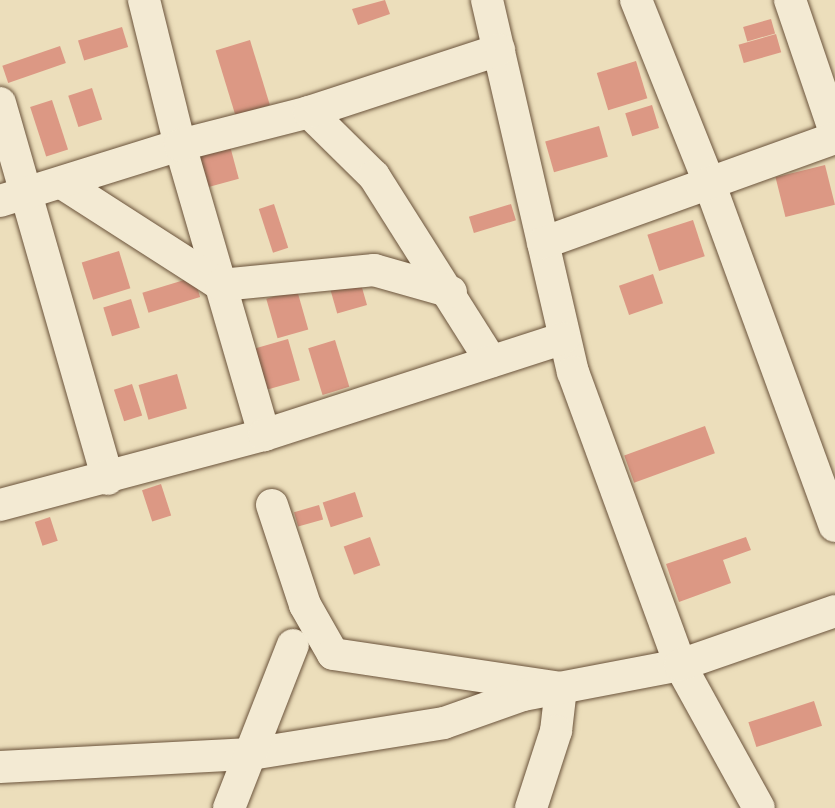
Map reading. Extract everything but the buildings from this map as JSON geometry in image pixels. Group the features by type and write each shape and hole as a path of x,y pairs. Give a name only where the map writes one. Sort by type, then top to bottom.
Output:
{"street":[{"path":"144,0 180,145 264,435"},
{"path":"487,0 564,338 680,666 759,808"},
{"path":"636,0 710,185 835,526"},
{"path":"790,0 835,132"},
{"path":"13,198 180,145 309,112 499,50"},
{"path":"0,103 13,198 108,479"},
{"path":"309,112 374,176 451,292 491,361"},
{"path":"543,243 835,138"},
{"path":"62,183 221,285 374,270 451,292"},
{"path":"0,505 108,479 264,435 564,338"},
{"path":"272,505 305,606 333,654 561,688"},
{"path":"0,767 250,754 444,723 523,695 680,666 835,611"},
{"path":"229,808 293,645"},
{"path":"531,808 556,731 561,688"}]}
